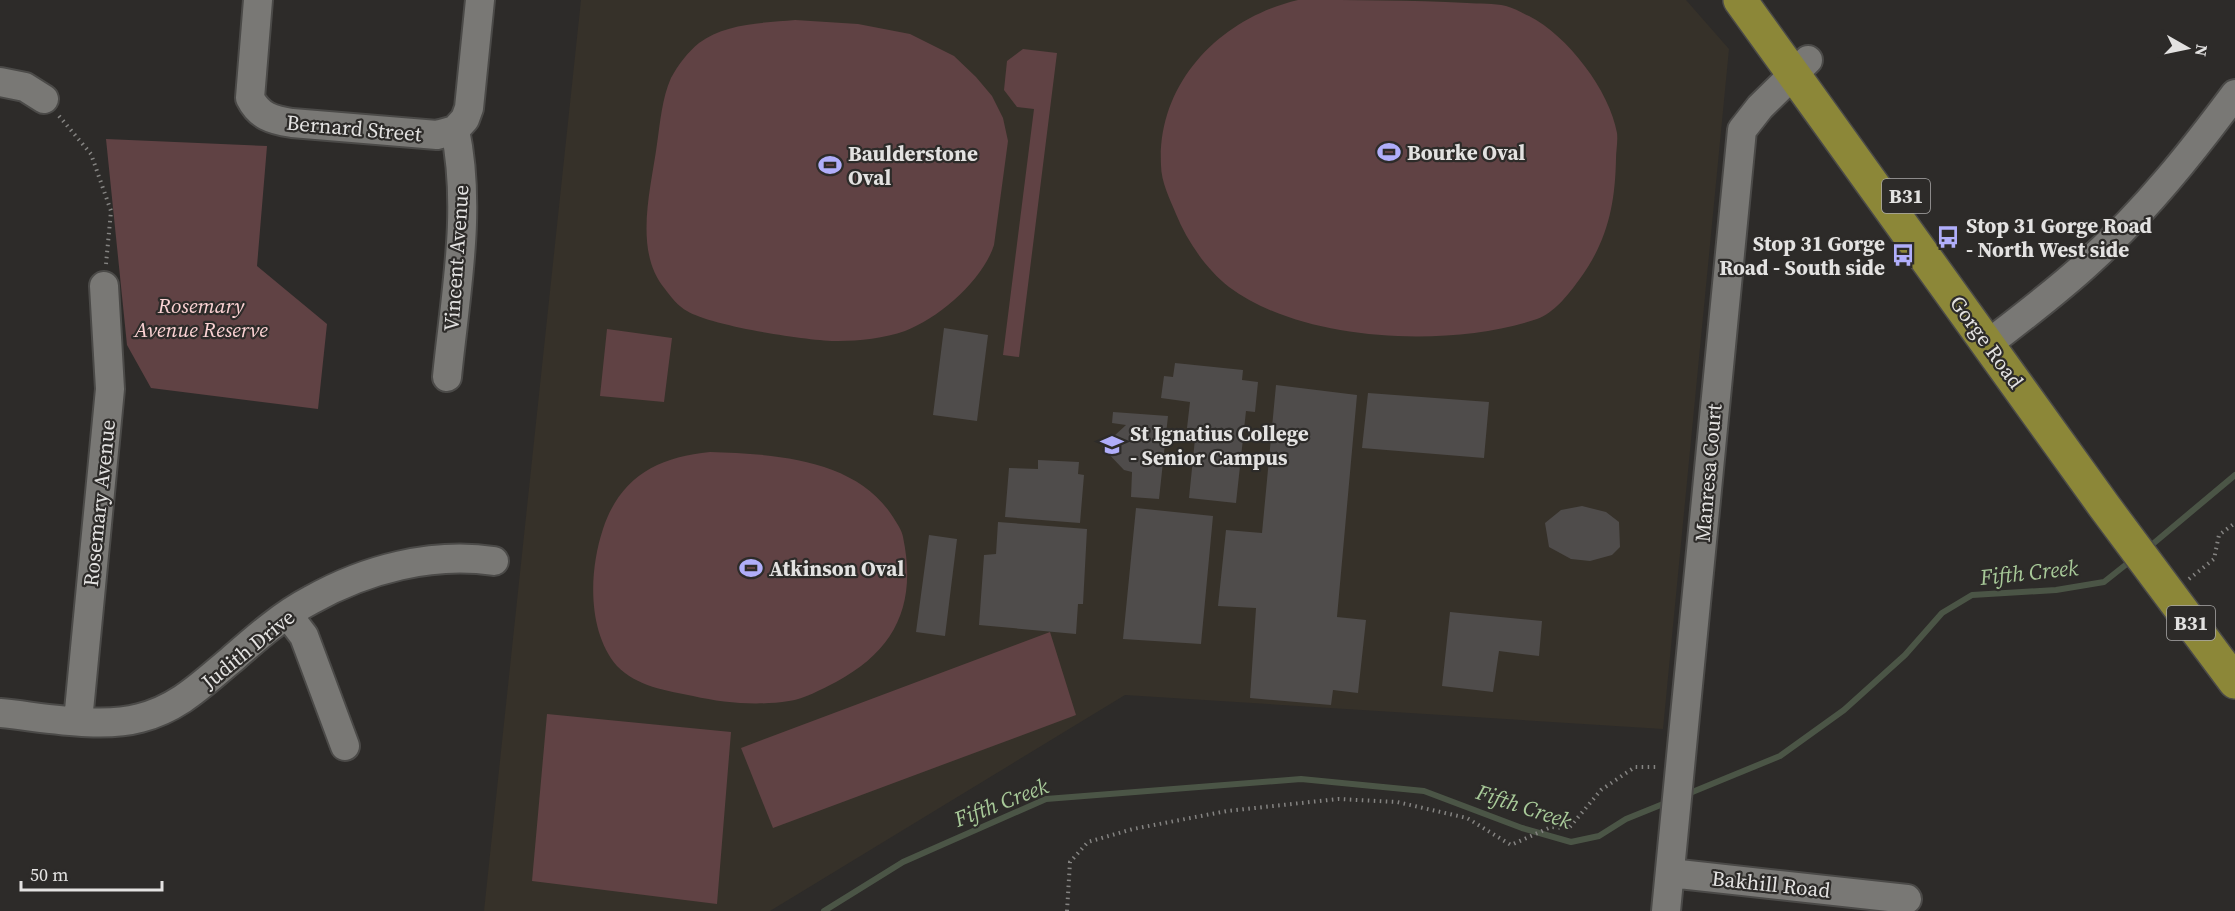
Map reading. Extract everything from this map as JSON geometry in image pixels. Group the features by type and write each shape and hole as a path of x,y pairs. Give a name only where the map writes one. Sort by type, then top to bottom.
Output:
{"main road":[{"name":"Gorge Road","path":"1740,0 1801,67 2147,548 2235,682"},
{"name":"Gorge Road","path":"1765,0 1801,67"},
{"name":"Gorge Road","path":"2147,548 2184,584 2235,654"}],"street":[{"name":"Bernard Street","path":"258,0 250,98 256,109 272,120 437,135 455,130"},
{"path":"455,130 465,119 469,108 480,0"},
{"name":"Manresa Court","path":"1666,911 1742,130 1760,107 1801,67"},
{"path":"0,82 25,87 44,99"},
{"path":"1996,338 2092,260 2202,138 2235,94"},
{"name":"Vincent Avenue","path":"447,377 463,210 462,162 455,130"},
{"name":"Rosemary Avenue","path":"78,721 110,389 104,286"},
{"name":"Judith Drive","path":"0,713 78,721 140,719 165,709 196,692 230,660 311,599 375,572 451,558 494,561"},
{"path":"288,615 304,636 345,746"},
{"name":"Bakhill Road","path":"1670,873 1907,899"}],"path":[{"path":"44,99 91,154 111,211 104,286"},
{"path":"2184,584 2214,559 2219,535 2235,523"},
{"path":"1066,911 1070,862 1088,842 1132,829 1227,812 1338,799 1397,802 1467,818 1511,845 1551,827 1569,828 1601,790 1635,767 1678,788"}],"shaded area":[{"name":"St Ignatius College - Senior Campus","path":"581,0 1686,0 1729,49 1663,729 1125,695 770,911 484,911"}],"green space":[{"name":"Bourke Oval","path":"1298,0 1501,5 1529,16 1558,36 1572,50 1596,83 1613,117 1617,133 1614,192 1608,223 1589,266 1555,308 1537,319 1502,328 1463,334 1379,335 1297,320 1260,306 1229,287 1205,263 1180,224 1162,178 1163,135 1170,107 1182,81 1199,58 1220,38 1270,9"},
{"name":"Baulderstone Oval","path":"795,20 858,24 910,34 954,56 992,96 1003,118 1008,141 994,245 980,271 958,296 932,317 905,331 872,339 838,341 737,327 699,317 684,309 669,295 655,274 649,257 647,238 648,200 665,94 671,78 691,50 709,36 745,25"},
{"path":"1023,49 1057,53 1019,357 1003,355 1034,109 1017,107 1004,90 1007,61"},
{"name":"Rosemary Avenue Reserve","path":"106,139 267,146 257,266 327,324 318,409 151,388 127,345"},
{"path":"607,329 672,338 664,402 600,396"},
{"name":"Atkinson Oval","path":"710,452 786,458 835,471 858,482 877,497 902,532 907,561 907,583 904,604 897,623 887,640 874,655 857,669 807,696 777,703 741,703 652,687 633,678 617,666 600,636 593,582 598,546 610,511 631,483 643,473 674,459"},
{"path":"1050,632 1076,715 773,828 741,748"},
{"path":"547,714 731,732 717,904 532,881"}],"building":[{"path":"944,328 988,335 977,421 933,415"},
{"path":"1175,363 1243,370 1242,380 1258,382 1255,412 1246,411 1236,503 1189,498 1196,429 1187,428 1190,402 1161,398 1164,376 1173,377"},
{"path":"1276,385 1357,395 1337,617 1366,620 1358,693 1333,690 1331,705 1250,698 1256,608 1218,606 1226,530 1262,533"},
{"path":"1368,393 1489,402 1484,458 1362,448"},
{"path":"1113,412 1168,416 1159,499 1131,497 1132,472 1124,470 1102,447 1126,425 1112,423"},
{"path":"1038,460 1079,462 1078,474 1084,475 1080,523 1005,517 1009,468 1038,469"},
{"path":"1582,506 1606,512 1619,522 1620,547 1612,555 1590,561 1571,559 1549,547 1545,523 1561,510"},
{"path":"1136,508 1213,516 1201,644 1123,639"},
{"path":"998,522 1087,529 1083,604 1078,604 1076,634 979,625 984,555 996,554"},
{"path":"929,535 957,539 945,636 916,632"},
{"path":"1450,612 1542,621 1539,656 1499,651 1493,692 1442,686"}],"waterway":[{"name":"Fifth Creek","path":"2148,548 2235,475"},
{"name":"Fifth Creek","path":"1685,795 1780,756 1844,710 1905,655 1942,613 1972,595 2056,590 2104,582 2133,559"},
{"name":"Fifth Creek","path":"824,911 903,862 1046,799 1301,779 1424,791 1522,828 1571,842 1599,836 1626,819 1668,802"}],"place":[{"name":"Bourke Oval","path":"1389,152"},
{"name":"Baulderstone Oval","path":"830,165"},
{"name":"Stop 31 Gorge Road - North West side","path":"1948,237"},
{"name":"Stop 31 Gorge Road - South side","path":"1903,255"},
{"name":"St Ignatius College - Senior Campus","path":"1112,445"},
{"name":"Atkinson Oval","path":"751,568"}]}
